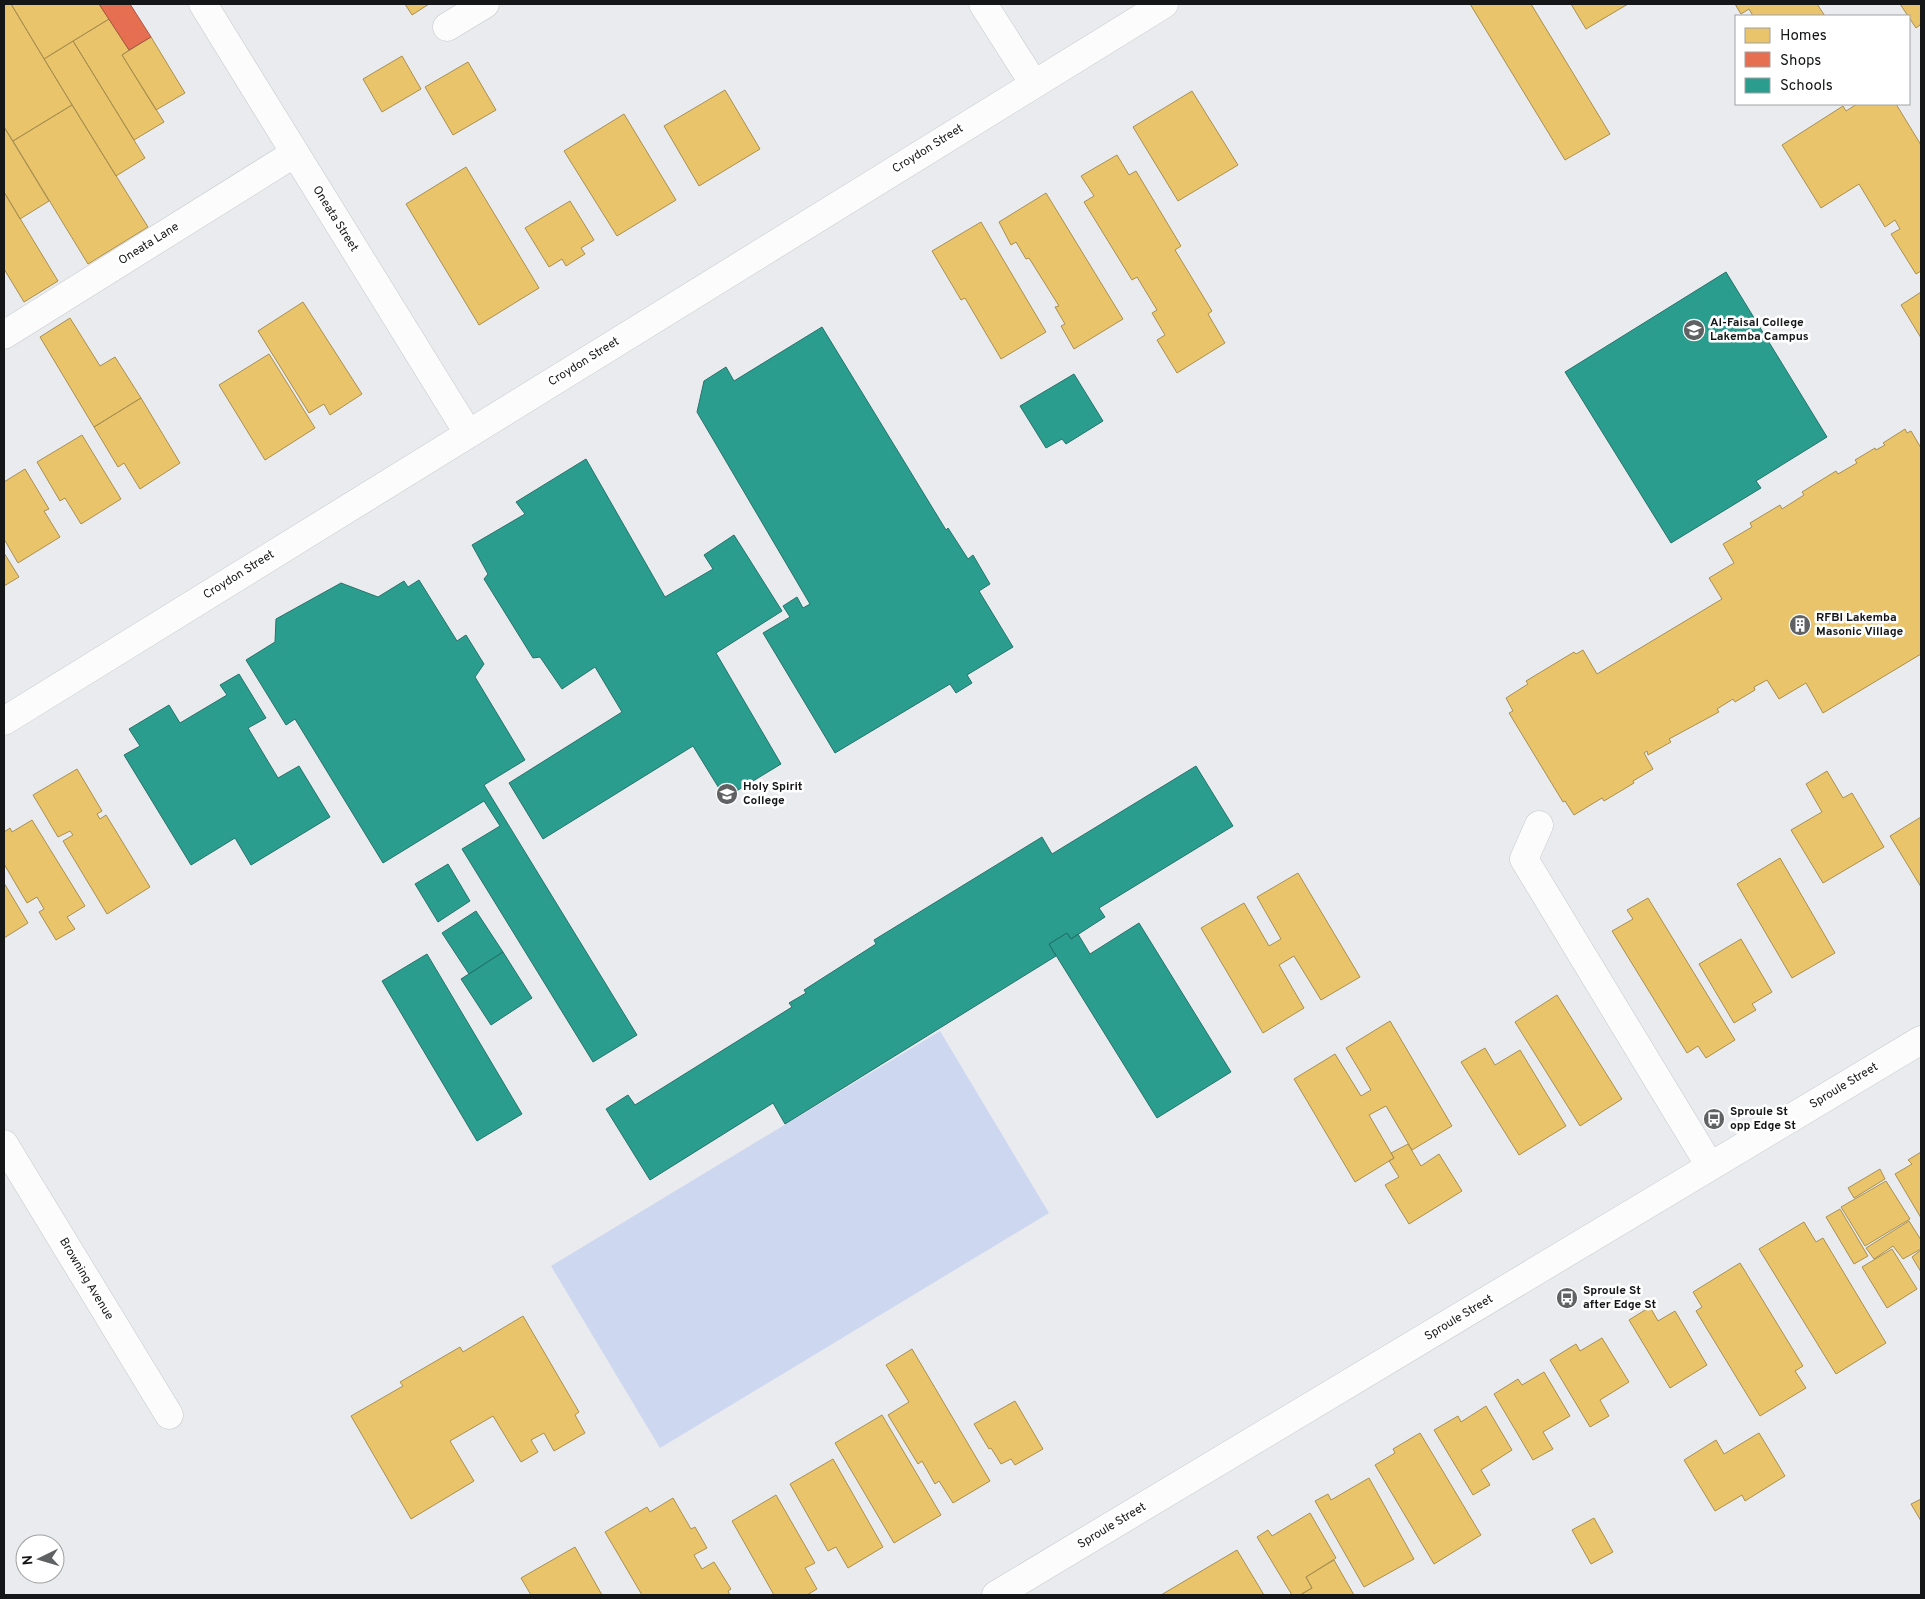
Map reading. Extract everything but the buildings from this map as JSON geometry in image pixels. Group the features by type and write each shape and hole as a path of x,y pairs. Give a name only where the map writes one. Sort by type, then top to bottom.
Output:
{"street":[{"name":"Oneata Street","path":"203,4 468,433"},
{"path":"447,27 485,4"},
{"path":"983,4 1034,84"},
{"name":"Croydon Street","path":"4,721 1164,4"},
{"name":"Oneata Lane","path":"4,335 295,153"},
{"path":"1539,825 1524,859 1710,1166"},
{"name":"Sproule Street","path":"996,1595 1358,1380 1921,1040"},
{"name":"Browning Avenue","path":"4,1144 169,1414"}],"shaded area":[{"path":"940,1031 1049,1213 660,1448 551,1266"}],"place":[{"name":"Al-Faisal College Lakemba Campus","path":"1694,330"},
{"name":"RFBI Lakemba Masonic Village","path":"1800,625"},
{"name":"Holy Spirit College","path":"727,794"},
{"name":"Sproule St opp Edge St","path":"1714,1119"},
{"name":"Sproule St after Edge St","path":"1567,1298"}]}
